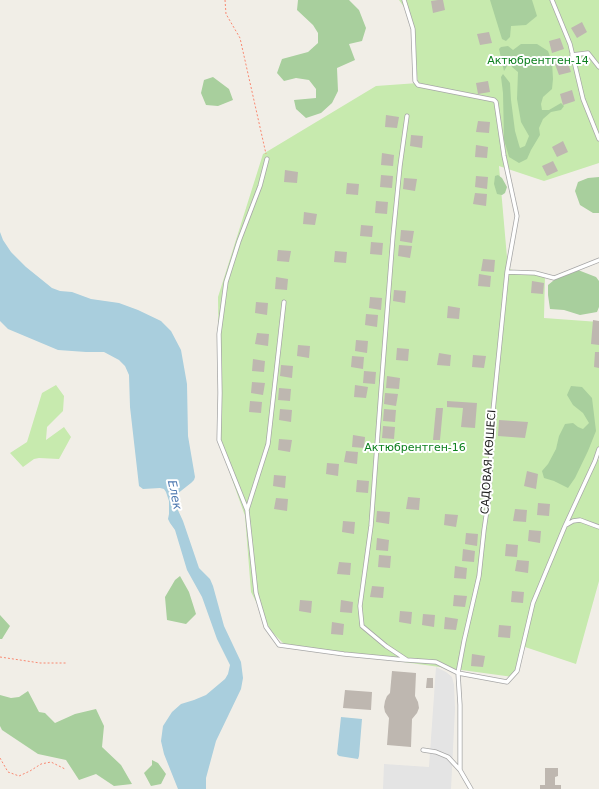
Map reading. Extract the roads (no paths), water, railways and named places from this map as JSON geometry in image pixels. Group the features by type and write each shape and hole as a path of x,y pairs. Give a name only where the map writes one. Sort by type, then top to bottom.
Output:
{"lane":[{"name":"САДОВАЯ КӨШЕСІ","path":"404,0 413,29 415,81 418,85 494,100 496,102 504,156 517,216 507,272 493,411 489,496 479,576 458,673 460,705 460,770"},
{"path":"552,0 570,44 582,99 599,139"},
{"path":"572,55 588,53 599,67"},
{"path":"407,116 393,236 371,526 360,606 362,626 386,646 407,660"},
{"path":"268,159 260,186 238,241 226,282 220,334 218,440 246,510 256,593 266,627 280,645 344,654 436,662 458,673 507,682 517,671 533,603 599,449"},
{"path":"507,272 535,273 554,278 599,260"},
{"path":"246,510 268,444 284,302"},
{"path":"565,526 573,521 580,520 599,527"},
{"path":"423,750 436,752 448,757 460,770 471,789"}],"water":[{"name":"Елек","path":"0,232 3,240 11,252 26,267 52,288 60,291 72,292 91,299 119,303 161,321 171,331 181,350 187,384 188,436 195,477 194,480 177,494 175,498 177,508 199,568 210,579 213,586 224,626 241,662 243,678 241,689 216,741 206,778 206,789 178,789 164,754 161,741 163,726 172,712 181,704 206,695 225,679 230,665 217,639 202,597 187,570 175,530 168,519 169,501 166,492 164,489 160,488 143,489 139,486 130,407 129,375 125,366 119,360 104,352 58,350 8,329 0,321"},
{"path":"341,717 362,719 358,759 339,756 337,754"}],"park label":[{"name":"Актюбрентген-14","path":"538,61"},
{"name":"Актюбрентген-16","path":"415,448"}]}
